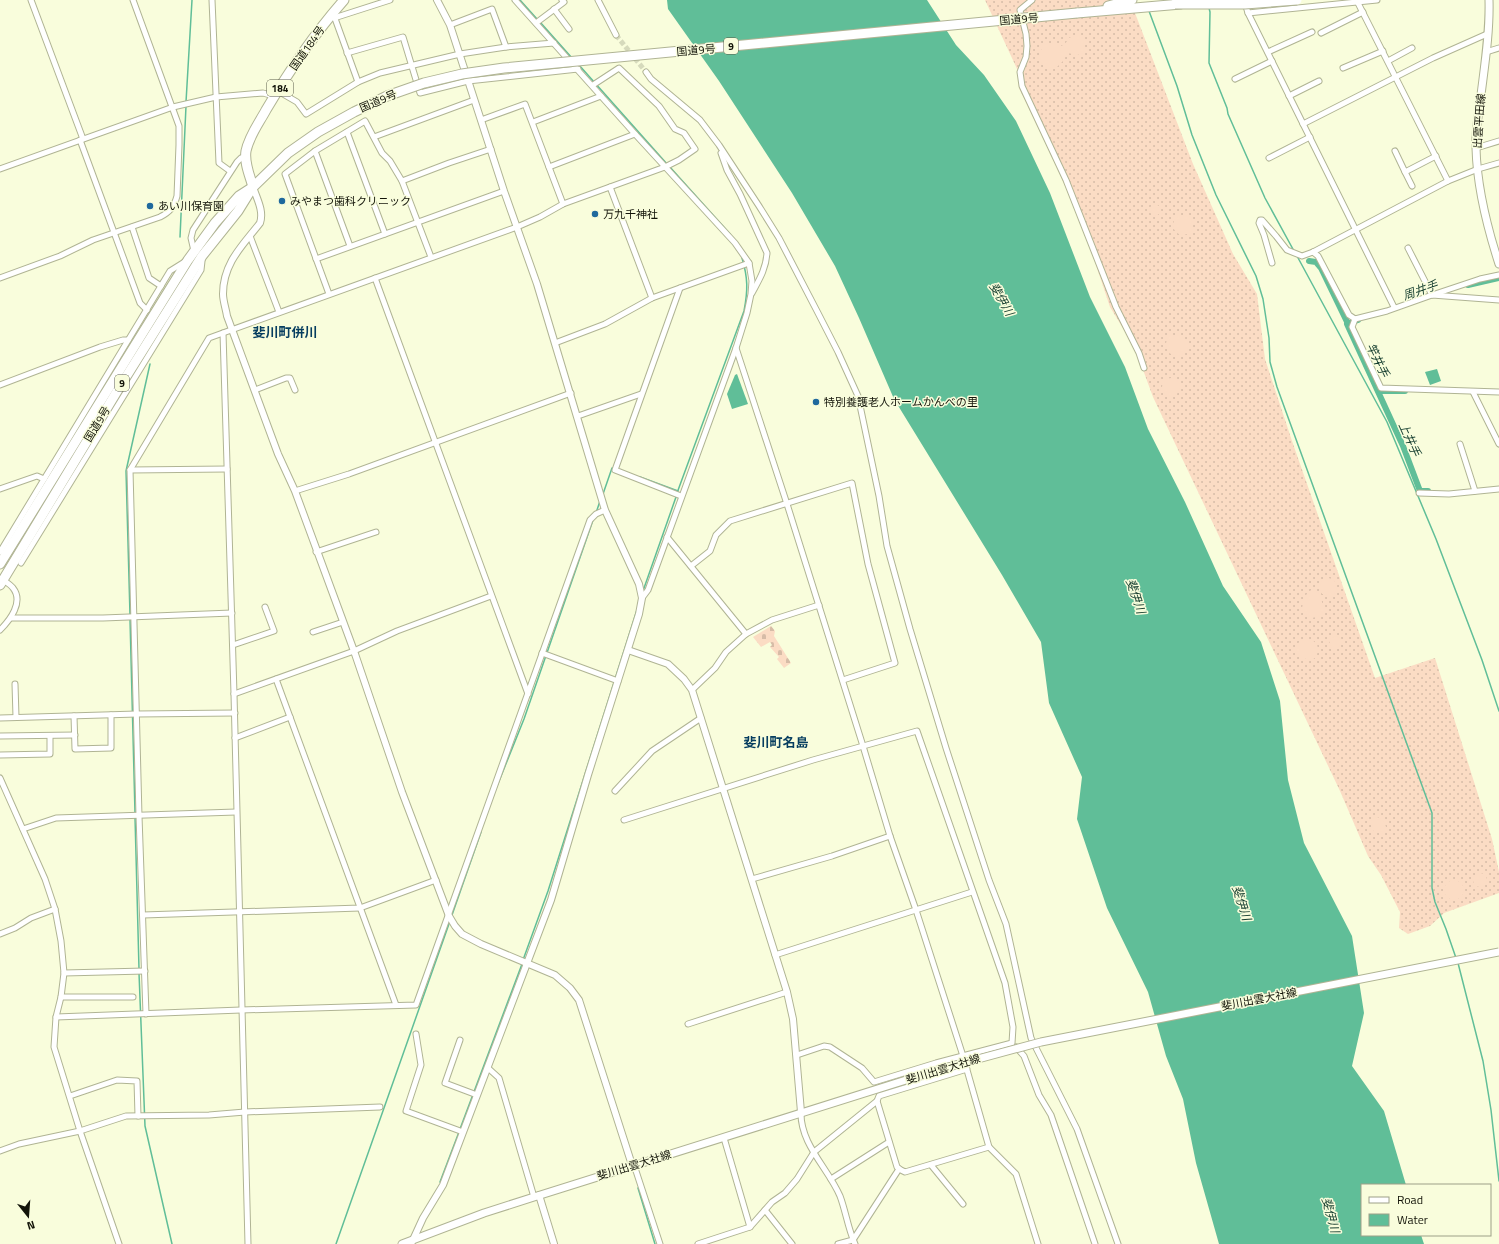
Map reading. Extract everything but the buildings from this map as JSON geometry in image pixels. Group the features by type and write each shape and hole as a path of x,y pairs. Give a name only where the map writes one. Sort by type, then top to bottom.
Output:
{"highway":[{"name":"国道184号","path":"253,187 246,157 248,144 253,133 308,44 344,0"},
{"name":"9","path":"1077,13 1132,0"},
{"name":"国道9号","path":"1,581 162,319 215,223 239,196 253,187 288,153 318,132 387,96 424,83 462,74 504,68 1219,0"},
{"name":"9","path":"1176,4 1245,4 1297,0"},
{"name":"国道9号","path":"0,564 99,405 131,344 188,260 198,254"}],"main road":[{"name":"出雲平田線","path":"1489,0 1486,52 1476,148 1480,192 1492,243 1499,264"},
{"name":"斐川出雲大社線","path":"402,1244 413,1242 484,1213 632,1165 724,1138 941,1069 1041,1042 1499,952"}],"street":[{"path":"31,0 140,303 147,310"},
{"path":"0,278 60,256 93,240 165,215 174,204 177,196 179,126 133,0"},
{"path":"212,0 219,163 230,171"},
{"path":"358,82 333,15 390,0"},
{"path":"437,0 450,25 504,191 537,284 571,392 605,510 638,584 642,598"},
{"path":"413,1242 423,1218 443,1184 551,900 639,614 642,598 648,590 736,348 747,313 751,294 752,281 749,263 734,243 515,0"},
{"path":"536,23 564,2 562,0"},
{"path":"598,0 616,35"},
{"path":"1032,0 1020,10 1026,34 1027,46 1026,56 1020,72 1022,86 1066,180 1116,307 1139,353 1144,368"},
{"path":"1244,0 1248,13 1394,307"},
{"path":"1248,13 1377,0"},
{"path":"1358,2 1448,181"},
{"path":"450,25 492,9 506,47"},
{"path":"554,9 569,29"},
{"path":"1321,33 1363,12"},
{"path":"1268,52 1312,32"},
{"path":"1303,124 1432,58 1487,34"},
{"path":"347,53 403,37 420,93 468,81 578,69"},
{"path":"0,169 173,107 216,97 263,93 270,95 278,91 297,102 306,114 358,82 380,73 460,54 506,47 554,43"},
{"path":"1388,61 1412,48"},
{"path":"1486,52 1499,48"},
{"path":"1343,68 1383,51"},
{"path":"1235,79 1272,61"},
{"path":"146,1014 130,470 209,338 517,227 540,217 562,204 679,160 696,149 684,133 675,129 659,106 619,68 593,85"},
{"path":"646,72 651,79 700,120 719,145 779,238 838,352 858,396 879,496 887,546 943,740 989,880 1006,924 1031,1038 1077,1129 1118,1244"},
{"path":"1289,96 1319,81"},
{"path":"533,122 601,96"},
{"path":"374,136 474,100"},
{"path":"482,120 526,104 562,204"},
{"path":"328,294 285,174 315,151 365,121 382,153 390,161 402,180 431,257"},
{"path":"347,132 385,234"},
{"path":"549,167 635,134"},
{"path":"1269,158 1310,137"},
{"path":"1476,148 1499,141"},
{"path":"719,145 727,170 740,194 767,253 767,263 751,294"},
{"path":"402,180 491,149"},
{"path":"315,151 350,246"},
{"path":"1395,151 1412,186"},
{"path":"1405,172 1436,156"},
{"path":"21,562 201,270 198,254 191,238 192,230 230,171 241,158 246,157"},
{"path":"1272,263 1259,223 1260,220 1262,220 1287,250 1302,256 1448,181 1478,169 1499,163"},
{"path":"253,187 262,217 260,223 235,254 226,273 223,294 227,316 278,454 295,491 316,552 354,651 402,792 449,916 462,934 481,944 555,975 570,988 579,1000 632,1165 636,1170 660,1244"},
{"path":"610,187 652,298"},
{"path":"316,259 504,191"},
{"path":"132,227 149,278 161,286"},
{"path":"250,236 279,312"},
{"path":"1408,248 1432,295"},
{"path":"1312,252 1318,256 1349,315 1355,319 1371,316 1394,307 1499,275"},
{"path":"0,552 98,390 131,344 136,327 170,271 188,260"},
{"path":"555,343 605,324 652,298 749,263"},
{"path":"375,278 528,694"},
{"path":"680,288 615,470 682,496"},
{"path":"1432,295 1499,300"},
{"path":"161,335 162,319"},
{"path":"1355,319 1352,327 1381,388 1499,392"},
{"path":"131,344 136,327"},
{"path":"223,333 233,646 248,1244"},
{"path":"0,384 100,347 123,340 131,344"},
{"path":"736,348 843,680 890,836 916,910 963,1056 989,1147 1016,1174 1038,1244"},
{"path":"255,390 286,378 290,378 295,390"},
{"path":"118,404 119,388"},
{"path":"98,390 99,405"},
{"path":"295,491 349,474 571,392"},
{"path":"1473,392 1499,444"},
{"path":"578,416 641,394"},
{"path":"1460,444 1475,491"},
{"path":"57,471 59,454"},
{"path":"72,478 73,462"},
{"path":"130,470 227,469"},
{"path":"0,489 37,476 44,479"},
{"path":"691,566 710,551 716,535 730,521 852,483 868,564 895,662 843,680"},
{"path":"1419,492 1449,494 1499,490"},
{"path":"56,1017 416,1005 590,520 596,514 605,510"},
{"path":"13,543 16,526"},
{"path":"316,552 376,532"},
{"path":"667,537 746,634"},
{"path":"25,544 36,538"},
{"path":"0,630 11,618 17,597 13,588 1,581"},
{"path":"234,694 354,651 397,631 492,596"},
{"path":"692,690 715,668 726,652 746,634 772,620 819,605"},
{"path":"233,646 274,631 265,607"},
{"path":"11,618 103,618 232,613"},
{"path":"313,632 343,622"},
{"path":"628,650 668,664 684,678 692,690 787,992 793,1019 802,1112 801,1120 804,1132 840,1197 854,1242"},
{"path":"542,653 618,681"},
{"path":"276,679 396,1005"},
{"path":"15,684 16,717"},
{"path":"0,718 111,714 234,713"},
{"path":"74,716 75,749 111,748 111,714"},
{"path":"235,738 290,717"},
{"path":"615,791 652,751 701,718"},
{"path":"624,820 723,790 813,760 917,731 1005,983 1013,1027 1012,1043 1024,1056 1039,1095 1051,1115 1095,1244"},
{"path":"0,736 75,735"},
{"path":"0,755 50,754 50,736"},
{"path":"0,778 45,879 55,909 64,974 61,997 56,1017 54,1047 80,1131 119,1244"},
{"path":"24,830 56,818 236,812"},
{"path":"752,879 832,856 890,836"},
{"path":"143,915 360,908 436,880"},
{"path":"775,955 972,892"},
{"path":"0,934 15,928 31,918 55,909"},
{"path":"64,974 145,971"},
{"path":"688,1024 787,992"},
{"path":"61,997 133,996"},
{"path":"416,1034 422,1065 406,1111 463,1132"},
{"path":"460,1040 445,1083 477,1095"},
{"path":"797,1055 824,1046 830,1047 862,1068 874,1082 1012,1043"},
{"path":"488,1068 499,1078 554,1244"},
{"path":"698,1244 750,1227 772,1202 785,1193 797,1179 814,1152 877,1101 879,1096 967,1070"},
{"path":"70,1096 117,1080 137,1081 138,1116"},
{"path":"877,1101 897,1166 905,1172 989,1147"},
{"path":"0,1150 19,1144 80,1131 126,1116 209,1115 244,1112 380,1107"},
{"path":"724,1138 750,1227"},
{"path":"831,1179 889,1142"},
{"path":"931,1165 963,1204"},
{"path":"854,1242 899,1169"},
{"path":"765,1210 792,1244"},
{"path":"838,1244 854,1242"}],"green space":[{"path":"985,0 1130,0 1193,164 1233,254 1257,294 1265,359 1292,441 1375,678 1435,658 1492,839 1499,872 1499,893 1444,913 1430,926 1408,934 1399,928 1400,912 1381,875 1368,856 1340,791 1153,397 1135,348 1110,307 1086,235 1056,165 1019,88 1018,71"},
{"path":"1073,36 1078,36 1084,42 1083,52 1078,55 1067,53 1064,60 1056,68 1046,67 1042,64 1039,54 1043,46 1050,43 1061,46"},
{"path":"1155,204 1159,206 1161,210 1159,214 1155,216 1151,214 1149,210 1151,206"},
{"path":"1183,215 1190,218 1193,225 1190,232 1183,235 1176,232 1173,225 1176,218"},
{"path":"1171,335 1182,337 1187,342 1189,345 1186,352 1178,356 1168,352 1166,343"},
{"path":"1171,378 1177,381 1180,387 1177,393 1171,396 1165,393 1162,387 1165,381"},
{"path":"1328,578 1334,581 1337,587 1334,593 1328,596 1322,593 1319,587 1322,581"},
{"path":"1311,590 1320,594 1324,610 1321,614 1314,618 1309,618 1302,608 1304,597"},
{"path":"771,626 775,631 774,636 791,663 784,668 777,659 779,657 770,647 772,645 770,642 761,647 753,637"},
{"path":"1336,636 1341,638 1342,644 1337,648 1332,648 1329,641 1331,638"},
{"path":"1304,639 1311,639 1317,644 1318,651 1316,657 1312,660 1301,658 1297,652 1296,646"},
{"path":"1377,817 1383,819 1386,827 1381,833 1375,833 1371,826 1372,819"},
{"path":"1480,873 1485,875 1487,880 1485,885 1480,887 1475,885 1473,880 1475,875"},
{"path":"1454,880 1461,883 1464,890 1461,897 1454,900 1447,897 1444,890 1447,883"}],"water":[{"name":"斐伊川","path":"667,0 927,0 956,45 984,75 1016,121 1050,193 1090,297 1125,367 1148,429 1185,502 1223,586 1261,642 1280,701 1288,780 1304,843 1352,936 1364,1013 1352,1066 1384,1111 1406,1184 1361,1184 1361,1236 1421,1236 1424,1244 1219,1244 1196,1163 1183,1099 1166,1056 1148,992 1107,908 1077,819 1082,777 1049,703 1041,642 1002,575 894,399 835,266 792,193 719,81 668,9"},
{"path":"1437,369 1441,381 1430,385 1425,372"},
{"path":"737,374 748,404 732,409 727,394 735,375"}],"waterway":[{"path":"186,102 192,0"},
{"path":"520,0 537,19"},
{"path":"1209,8 1209,63 1228,114 1265,198 1294,251"},
{"path":"1149,11 1177,86 1192,135 1216,195 1256,276 1263,299 1269,338 1270,362 1277,387 1432,813 1432,888 1435,902 1456,958"},
{"path":"540,22 572,58"},
{"path":"579,65 667,164"},
{"path":"180,237 186,106"},
{"path":"669,166 730,234"},
{"path":"1297,256 1387,422 1436,539 1482,660 1499,711"},
{"path":"677,493 744,311 747,284 742,258"},
{"name":"竿井手","path":"1309,261 1316,262 1321,268 1349,326"},
{"name":"周井手","path":"1468,285 1499,278"},
{"name":"上井手","path":"1358,320 1347,324 1403,446 1420,491 1428,491"},
{"path":"130,615 126,471 150,364"},
{"name":"竿井手","path":"1378,385 1383,391 1405,391"},
{"path":"603,494 612,468 614,468"},
{"path":"640,477 678,491"},
{"path":"643,591 676,497"},
{"path":"596,513 600,501"},
{"path":"495,791 524,719 593,520"},
{"path":"523,960 548,891 637,610"},
{"path":"130,619 135,813"},
{"path":"135,817 139,969"},
{"path":"452,915 481,832"},
{"path":"336,1244 450,921"},
{"path":"1458,963 1483,1061 1491,1110 1499,1181"},
{"path":"460,1129 522,964"},
{"path":"139,973 145,1126 172,1244"},
{"path":"440,1182 459,1132"},
{"path":"638,1188 655,1244"}],"tunnel":[{"path":"616,35 646,72"}],"place":[{"name":"みやまつ歯科クリニック","path":"282,201"},
{"name":"あい川保育園","path":"150,206"},
{"name":"万九千神社","path":"595,214"},
{"name":"特別養護老人ホームかんべの里","path":"816,402"}],"district":[{"name":"斐川町併川","path":"285,332"},
{"name":"斐川町名島","path":"776,742"}]}
